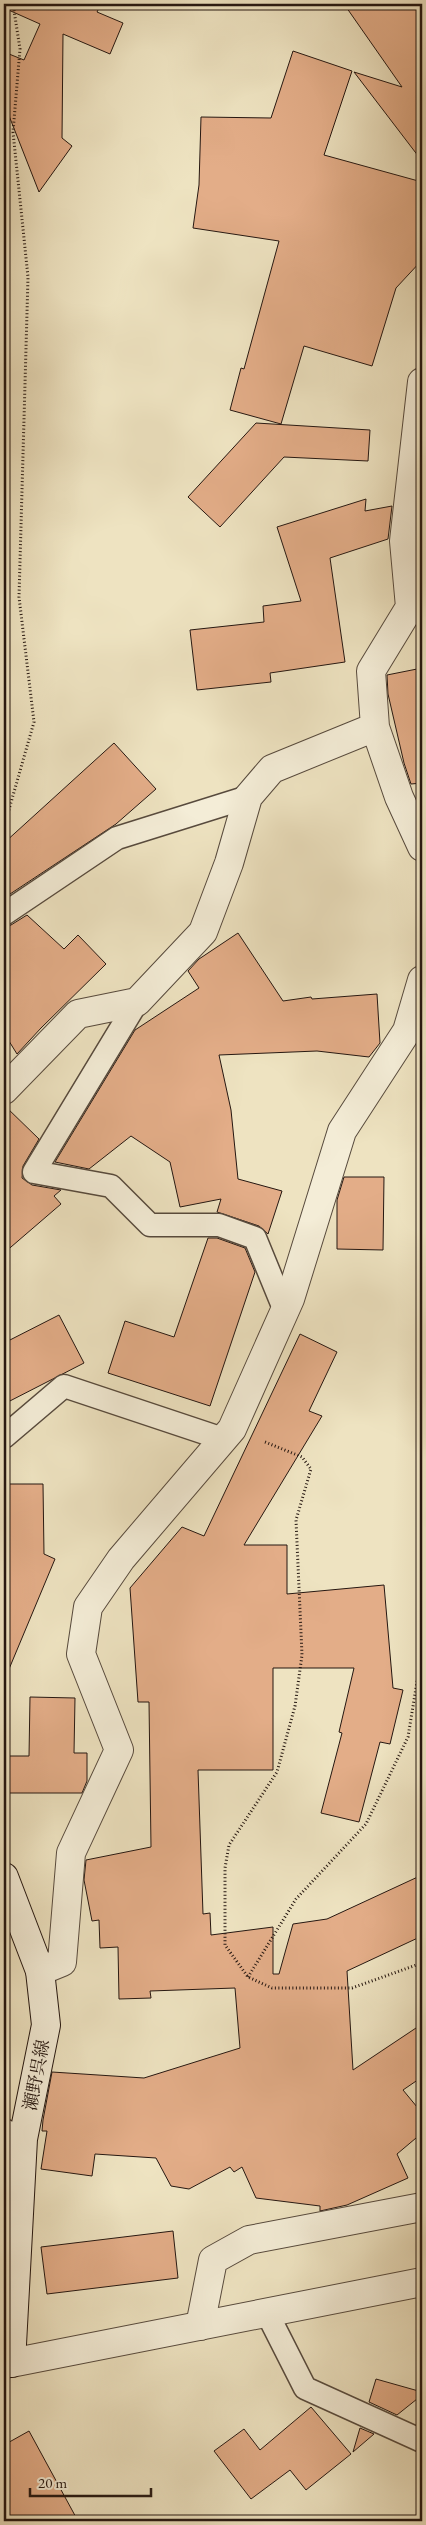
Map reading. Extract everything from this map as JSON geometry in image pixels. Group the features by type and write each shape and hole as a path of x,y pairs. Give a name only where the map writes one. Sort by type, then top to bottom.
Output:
{"street":[{"path":"422,382 404,541 416,606 371,671 375,727 399,797 422,847"},
{"path":"4,1090 78,1014 137,1002 203,932 229,863 248,797 272,769 375,727"},
{"path":"40,1971 62,1962 71,1853 119,1750 81,1654 88,1607 121,1559 228,1434 284,1310 342,1131 407,1031 422,980"},
{"name":"瀬野呉線","path":"4,1877 40,1971 46,2025 13,2135 7,2363"},
{"path":"200,2326 213,2260 249,2240 422,2206"},
{"path":"7,2363 422,2282"}],"lane":[{"path":"4,914 116,838 248,797"},
{"path":"137,1002 34,1172 111,1186 150,1225 219,1225 255,1238 284,1310"},
{"path":"4,1437 64,1386 228,1434"},
{"path":"267,2313 305,2388 422,2441"}],"path":[{"path":"4,827 34,722 18,597 28,277 14,132 20,49 13,4"},
{"path":"228,1434 302,1457 311,1469 296,1520 302,1655 295,1706 277,1772 229,1845 225,1868 225,1945 248,1978 272,1988 352,1988 422,1964"},
{"path":"248,1978 296,1899 366,1824 408,1737 422,1651"}],"building":[{"path":"4,4 101,4 97,12 123,23 110,54 63,34 62,138 72,146 39,192 4,103 4,52 24,60 40,24 4,8"},
{"path":"344,4 414,4 422,16 422,161 354,72 402,87"},
{"path":"293,51 352,71 324,155 422,182 422,260 396,288 372,366 304,346 281,424 230,410 241,368 244,369 279,241 193,228 199,185 201,117 271,118"},
{"path":"256,423 370,430 368,461 284,457 220,527 188,497"},
{"path":"366,499 365,511 392,506 388,539 330,558 345,662 270,673 271,682 197,690 190,630 264,622 263,606 301,601 277,527"},
{"path":"422,668 422,783 411,784 404,763 388,694 387,675"},
{"path":"114,743 156,789 116,824 4,898 4,843"},
{"path":"27,915 64,949 78,935 106,964 17,1054 4,1033 4,927"},
{"path":"238,933 283,1001 311,997 312,999 377,994 380,1043 369,1057 317,1051 219,1055 231,1110 238,1179 282,1191 268,1234 259,1226 217,1212 221,1199 180,1207 170,1162 131,1136 89,1169 55,1162 135,1030 199,988 188,971 199,959"},
{"path":"4,1105 39,1139 23,1166 22,1178 32,1185 61,1190 54,1196 61,1204 4,1253"},
{"path":"344,1177 384,1177 383,1250 337,1249 337,1200"},
{"path":"208,1238 217,1238 245,1248 255,1272 210,1406 108,1373 125,1321 174,1337"},
{"path":"59,1315 84,1363 4,1404 4,1343"},
{"path":"300,1334 337,1352 309,1411 322,1416 244,1545 287,1545 287,1594 384,1585 393,1688 403,1690 390,1744 380,1742 359,1822 321,1813 342,1733 339,1732 354,1668 273,1668 273,1770 198,1770 203,1914 210,1913 211,1935 273,1927 273,1974 279,1974 293,1924 327,1919 422,1875 422,1936 347,1971 353,2070 422,2024 422,2077 403,2090 422,2113 422,2133 397,2154 408,2178 347,2205 320,2211 320,2206 256,2198 242,2167 234,2172 230,2167 189,2189 171,2186 156,2158 95,2154 92,2176 41,2169 47,2131 42,2131 43,2120 52,2072 144,2078 240,2048 235,1988 150,1991 151,1998 119,1999 118,1947 100,1948 99,1920 92,1921 84,1880 86,1860 151,1847 149,1702 138,1702 130,1588 182,1527 204,1536"},
{"path":"4,1484 43,1484 44,1554 55,1559 4,1681"},
{"path":"30,1697 75,1698 74,1753 87,1753 87,1781 82,1793 6,1793 6,1756 29,1756"},
{"path":"173,2231 178,2278 47,2294 41,2247"},
{"path":"376,2379 422,2392 422,2395 397,2415 369,2402"},
{"path":"311,2407 351,2454 306,2490 290,2470 251,2499 214,2451 244,2429 260,2450"},
{"path":"360,2428 374,2434 353,2452"},
{"path":"29,2431 78,2521 4,2521 4,2445"}]}
